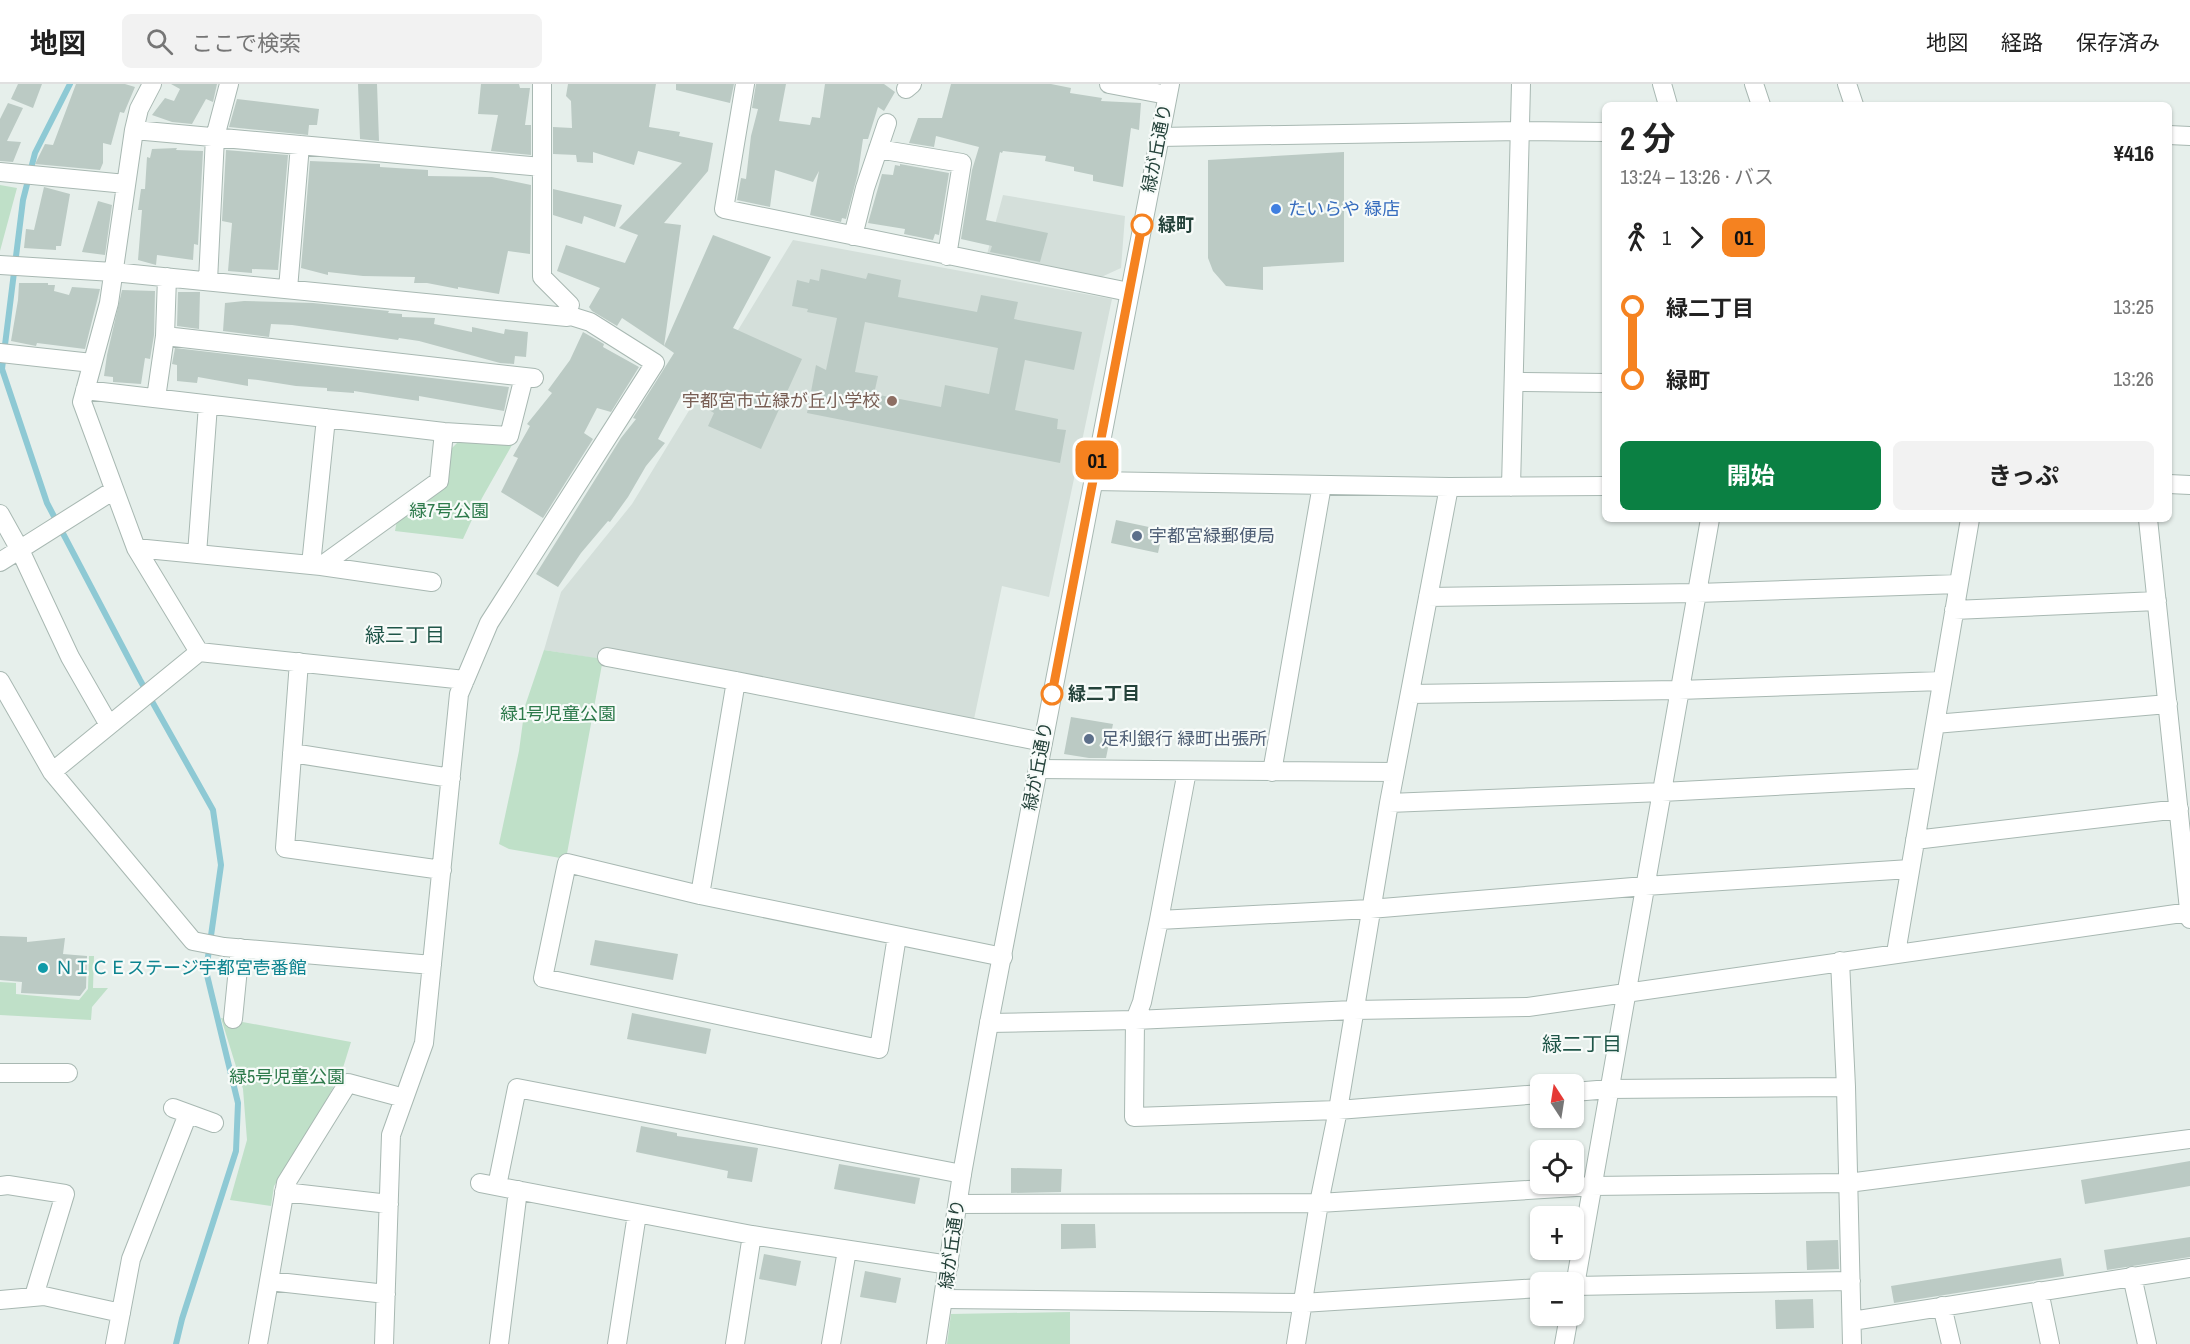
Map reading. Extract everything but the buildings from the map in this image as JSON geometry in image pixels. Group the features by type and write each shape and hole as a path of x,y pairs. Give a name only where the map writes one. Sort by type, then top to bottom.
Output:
{"street":[{"path":"152,84 139,110 134,130 109,303 82,402 136,548 199,652"},
{"path":"208,281 215,137 229,84"},
{"path":"542,84 542,277 570,313"},
{"path":"745,84 724,209 1129,292"},
{"path":"1109,84 1168,90"},
{"path":"1511,487 1521,84"},
{"path":"1662,84 1667,102"},
{"path":"1754,84 1760,102"},
{"path":"1847,84 1853,102"},
{"name":"緑が丘通り","path":"936,1344 962,1174 989,1023 1168,90"},
{"path":"853,236 865,188 887,123"},
{"path":"134,130 542,167"},
{"path":"1159,137 1520,130 1602,132"},
{"path":"2172,135 2190,136"},
{"path":"288,289 300,145"},
{"path":"878,149 962,163 947,256"},
{"path":"8,172 126,184"},
{"path":"1,265 113,272 570,313 590,322 655,363 489,623 459,694 424,1043 391,1134 384,1344"},
{"path":"156,398 165,336 167,278"},
{"path":"85,390 444,432 509,436 530,378 165,336"},
{"path":"0,353 92,363"},
{"path":"1515,382 1602,383"},
{"path":"197,554 208,405"},
{"path":"316,566 326,418"},
{"path":"316,566 439,481 444,432"},
{"path":"1093,481 1449,487 1602,486"},
{"path":"2172,484 2190,484"},
{"path":"1272,772 1322,485"},
{"path":"1296,1344 1318,1203 1338,1110 1370,909 1449,487"},
{"path":"0,562 114,490"},
{"path":"0,514 20,549 70,657 109,725"},
{"path":"1577,1272 1709,522"},
{"path":"1896,953 1969,522"},
{"path":"989,1023 1528,1006 1896,953 2190,914 2148,522"},
{"path":"136,548 316,566 432,582"},
{"path":"1428,597 1696,593 1959,584"},
{"path":"1954,610 2157,601"},
{"path":"52,772 199,652 465,680"},
{"path":"608,657 1043,742"},
{"path":"299,662 285,848 442,870"},
{"path":"0,681 52,772 193,941 232,948 432,965"},
{"path":"700,895 736,681"},
{"path":"1410,694 1679,690 1942,681"},
{"path":"1935,724 2168,704"},
{"path":"292,753 451,778"},
{"path":"1038,769 1395,772"},
{"path":"1187,771 1142,1002 1135,1020 1134,1116 1338,1110 1530,1095"},
{"path":"1389,803 1926,778"},
{"path":"1915,840 2179,809"},
{"path":"897,936 879,1049 543,978 567,863 700,895 1003,957"},
{"path":"1159,920 1370,909 1645,886 1910,868"},
{"path":"232,948 233,1020"},
{"path":"1840,961 1846,1087 1852,1344"},
{"path":"0,1072 69,1073"},
{"path":"258,1344 286,1183 348,1083 404,1098"},
{"path":"1584,1091 1846,1087"},
{"path":"949,1265 752,1235 488,1185 517,1088 962,1174"},
{"path":"115,1344 131,1259 181,1111 214,1124"},
{"path":"958,1204 1318,1203 1592,1186 1848,1183 2190,1139"},
{"path":"0,1186 8,1185 65,1194 34,1296"},
{"path":"499,1344 518,1190"},
{"path":"284,1192 389,1204"},
{"path":"617,1344 637,1214"},
{"path":"735,1344 752,1235"},
{"path":"831,1344 847,1250"},
{"path":"1852,1321 2190,1268"},
{"path":"2132,1276 2147,1344"},
{"path":"269,1281 386,1294"},
{"path":"1584,1287 1851,1281"},
{"path":"944,1299 1302,1303 1530,1289"},
{"path":"2038,1291 2050,1344"},
{"path":"0,1300 44,1296 121,1313"},
{"path":"1942,1306 1950,1344"},
{"path":"1564,1344 1567,1326"}],"shaded area":[{"path":"1003,195 1125,216 1121,268 1097,279 986,258"},
{"name":"宇都宮市立緑が丘小学校","path":"793,240 1112,299 1049,597 1002,586 974,719 544,650 561,592 632,504"}],"green space":[{"path":"0,185 17,188 0,251"},
{"name":"緑7号公園","path":"459,441 512,445 482,498 463,539 395,531 397,520 445,483 450,450"},
{"name":"緑1号児童公園","path":"544,650 603,659 566,859 509,849 499,844 519,751 525,706"},
{"path":"89,956 94,956 93,988 108,988 92,1007 91,1020 0,1015 0,982 16,983 16,994 79,1000 88,989"},
{"name":"緑5号児童公園","path":"221,1018 351,1042 342,1071 309,1133 274,1186 271,1206 230,1200 247,1140 243,1089"},
{"path":"1070,1312 1070,1344 947,1344 951,1314"}],"waterway":[{"path":"70,84 35,153 23,200 2,369 47,503 140,680 213,810 221,865 206,971 238,1103 236,1151 176,1344"}],"bus line":[{"name":"01","path":"1052,694 1142,225"}],"place":[{"name":"たいらや 緑店","path":"1276,209"},
{"name":"緑町","path":"1142,225"},
{"name":"宇都宮市立緑が丘小学校","path":"892,401"},
{"name":"宇都宮緑郵便局","path":"1137,536"},
{"name":"緑二丁目","path":"1052,694"},
{"name":"足利銀行 緑町出張所","path":"1089,739"},
{"name":"ＮＩＣＥステージ宇都宮壱番館","path":"43,968"}],"district":[{"name":"緑三丁目","path":"405,635"},
{"name":"緑二丁目","path":"1582,1044"}]}
